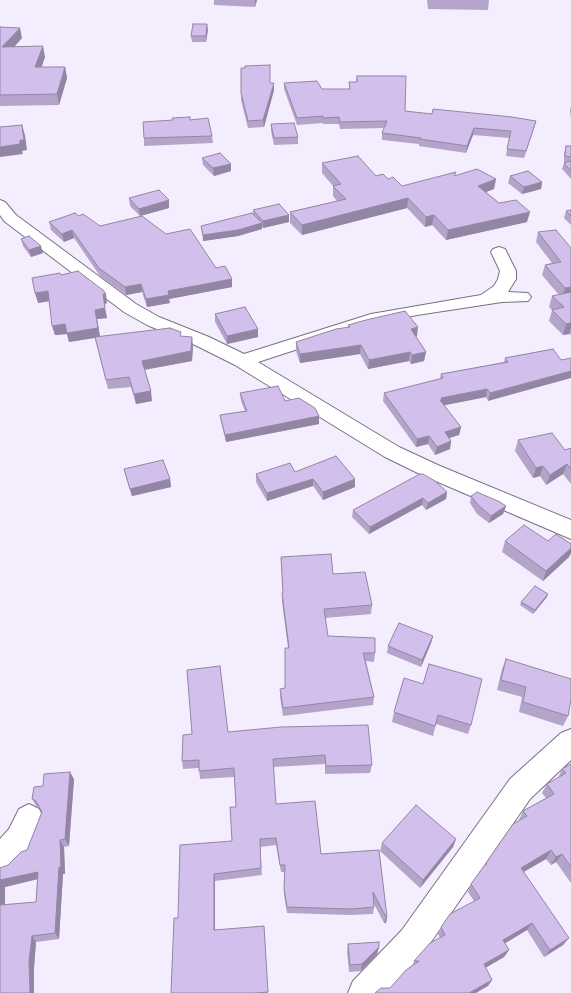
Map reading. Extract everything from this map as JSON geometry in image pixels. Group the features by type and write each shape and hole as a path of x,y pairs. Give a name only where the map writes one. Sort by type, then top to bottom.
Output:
{"street":[{"path":"0,205 10,218 130,308 153,321 202,341 242,361 392,452 571,530"},
{"path":"486,299 501,289 507,279 508,271 499,252"},
{"path":"242,361 371,319 415,310 486,299 522,297"},
{"path":"365,993 413,941 520,789 571,742"},
{"path":"0,860 20,840 29,819"}],"building":[{"path":"193,24 207,24 206,36 191,36"},
{"path":"0,27 20,28 2,47 43,46 35,67 65,67 57,94 0,95"},
{"path":"270,65 270,83 274,83 263,120 248,121 241,93 241,68 245,68 245,66"},
{"path":"357,76 406,76 405,111 432,114 433,109 536,121 526,151 507,149 511,131 474,128 467,146 382,133 387,121 340,122 339,117 323,118 323,116 297,118 284,83 317,81 322,89 350,89 349,82 357,82"},
{"path":"190,117 190,120 208,118 212,136 144,138 143,122"},
{"path":"294,123 298,137 274,138 271,124"},
{"path":"22,125 24,140 20,140 20,144 0,147 0,127"},
{"path":"566,146 571,146 571,157 565,156"},
{"path":"220,153 231,164 213,168 202,158"},
{"path":"358,156 376,176 383,174 388,179 393,177 402,186 456,172 454,176 477,169 496,179 478,186 499,203 516,200 530,212 448,230 434,215 426,217 408,198 302,225 290,212 346,199 333,186 341,184 322,163"},
{"path":"571,161 571,171 564,163"},
{"path":"528,171 542,182 524,187 510,176"},
{"path":"159,190 169,200 139,209 129,198"},
{"path":"279,204 289,215 263,221 253,210"},
{"path":"571,210 571,216 566,211"},
{"path":"75,213 79,216 83,214 100,226 142,216 166,234 190,229 216,268 225,266 232,279 168,291 169,295 146,299 141,284 125,287 99,268 72,230 62,234 49,222"},
{"path":"252,213 262,223 238,230 203,235 201,226"},
{"path":"556,230 571,248 571,287 565,288 545,265 561,262 538,232"},
{"path":"29,236 41,246 29,250 21,239"},
{"path":"78,271 104,291 106,294 103,294 105,308 95,310 98,328 67,333 65,324 52,326 48,291 35,293 32,278 60,273 61,275"},
{"path":"571,292 571,323 566,324 552,310 564,307 552,296"},
{"path":"245,307 258,329 227,336 215,314"},
{"path":"405,311 418,327 411,329 426,352 412,355 410,352 369,360 361,345 300,354 296,342 336,329 350,327 348,325"},
{"path":"170,328 181,332 180,336 192,337 191,351 142,361 151,391 134,394 129,377 106,380 95,337"},
{"path":"553,349 561,360 571,358 571,371 490,393 487,389 441,398 442,400 440,400 461,427 445,432 451,441 437,447 429,436 417,439 384,393 443,378 441,374 508,362 505,358"},
{"path":"278,386 285,401 299,398 315,408 319,416 225,435 220,415 247,411 240,393"},
{"path":"552,433 565,450 571,448 571,469 567,464 550,475 543,466 536,468 518,440"},
{"path":"336,456 355,479 323,492 313,479 267,493 256,474 290,463 295,472"},
{"path":"163,460 170,479 130,489 124,469"},
{"path":"420,474 423,474 435,481 447,492 428,503 423,498 370,527 353,510"},
{"path":"477,492 506,506 491,516 479,506 471,496"},
{"path":"524,525 548,541 556,534 571,544 571,548 546,571 505,541"},
{"path":"331,554 333,574 365,572 372,605 324,609 328,636 375,638 375,653 363,653 374,697 283,708 280,689 285,688 285,648 289,648 282,593 281,557"},
{"path":"535,586 548,594 535,610 521,602"},
{"path":"399,623 433,636 422,660 388,646"},
{"path":"506,659 571,679 571,700 568,716 523,702 526,687 501,680"},
{"path":"429,664 482,679 471,725 438,715 435,726 394,712 404,678 423,684"},
{"path":"220,666 228,732 281,727 368,725 372,765 326,766 325,755 273,759 276,804 315,801 321,854 379,850 387,917 373,892 374,907 351,909 287,907 284,889 285,865 280,865 276,838 260,839 261,868 214,874 214,930 264,926 268,992 171,993 174,918 178,918 180,845 232,841 230,807 236,807 234,768 199,771 199,760 182,761 183,735 192,734 187,670"},
{"path":"571,764 571,867 562,854 556,857 551,850 521,868 569,938 550,950 532,923 503,940 509,950 484,964 492,980 469,993 375,993 381,988 390,988 406,970 419,961 414,961 430,943 445,935 441,927 450,914 480,898 471,884 487,864 486,863 513,824 527,816 523,811 554,794 547,784 566,773 562,769"},
{"path":"70,772 65,839 60,840 61,867 59,867 55,933 32,936 29,962 30,993 0,993 0,905 36,902 38,872 0,880 0,868 8,865 21,852 27,850 42,812 36,801 32,799 34,787 43,786 44,774"},
{"path":"416,805 456,839 423,880 382,843"},
{"path":"379,942 379,947 362,964 350,965 348,944"}]}
